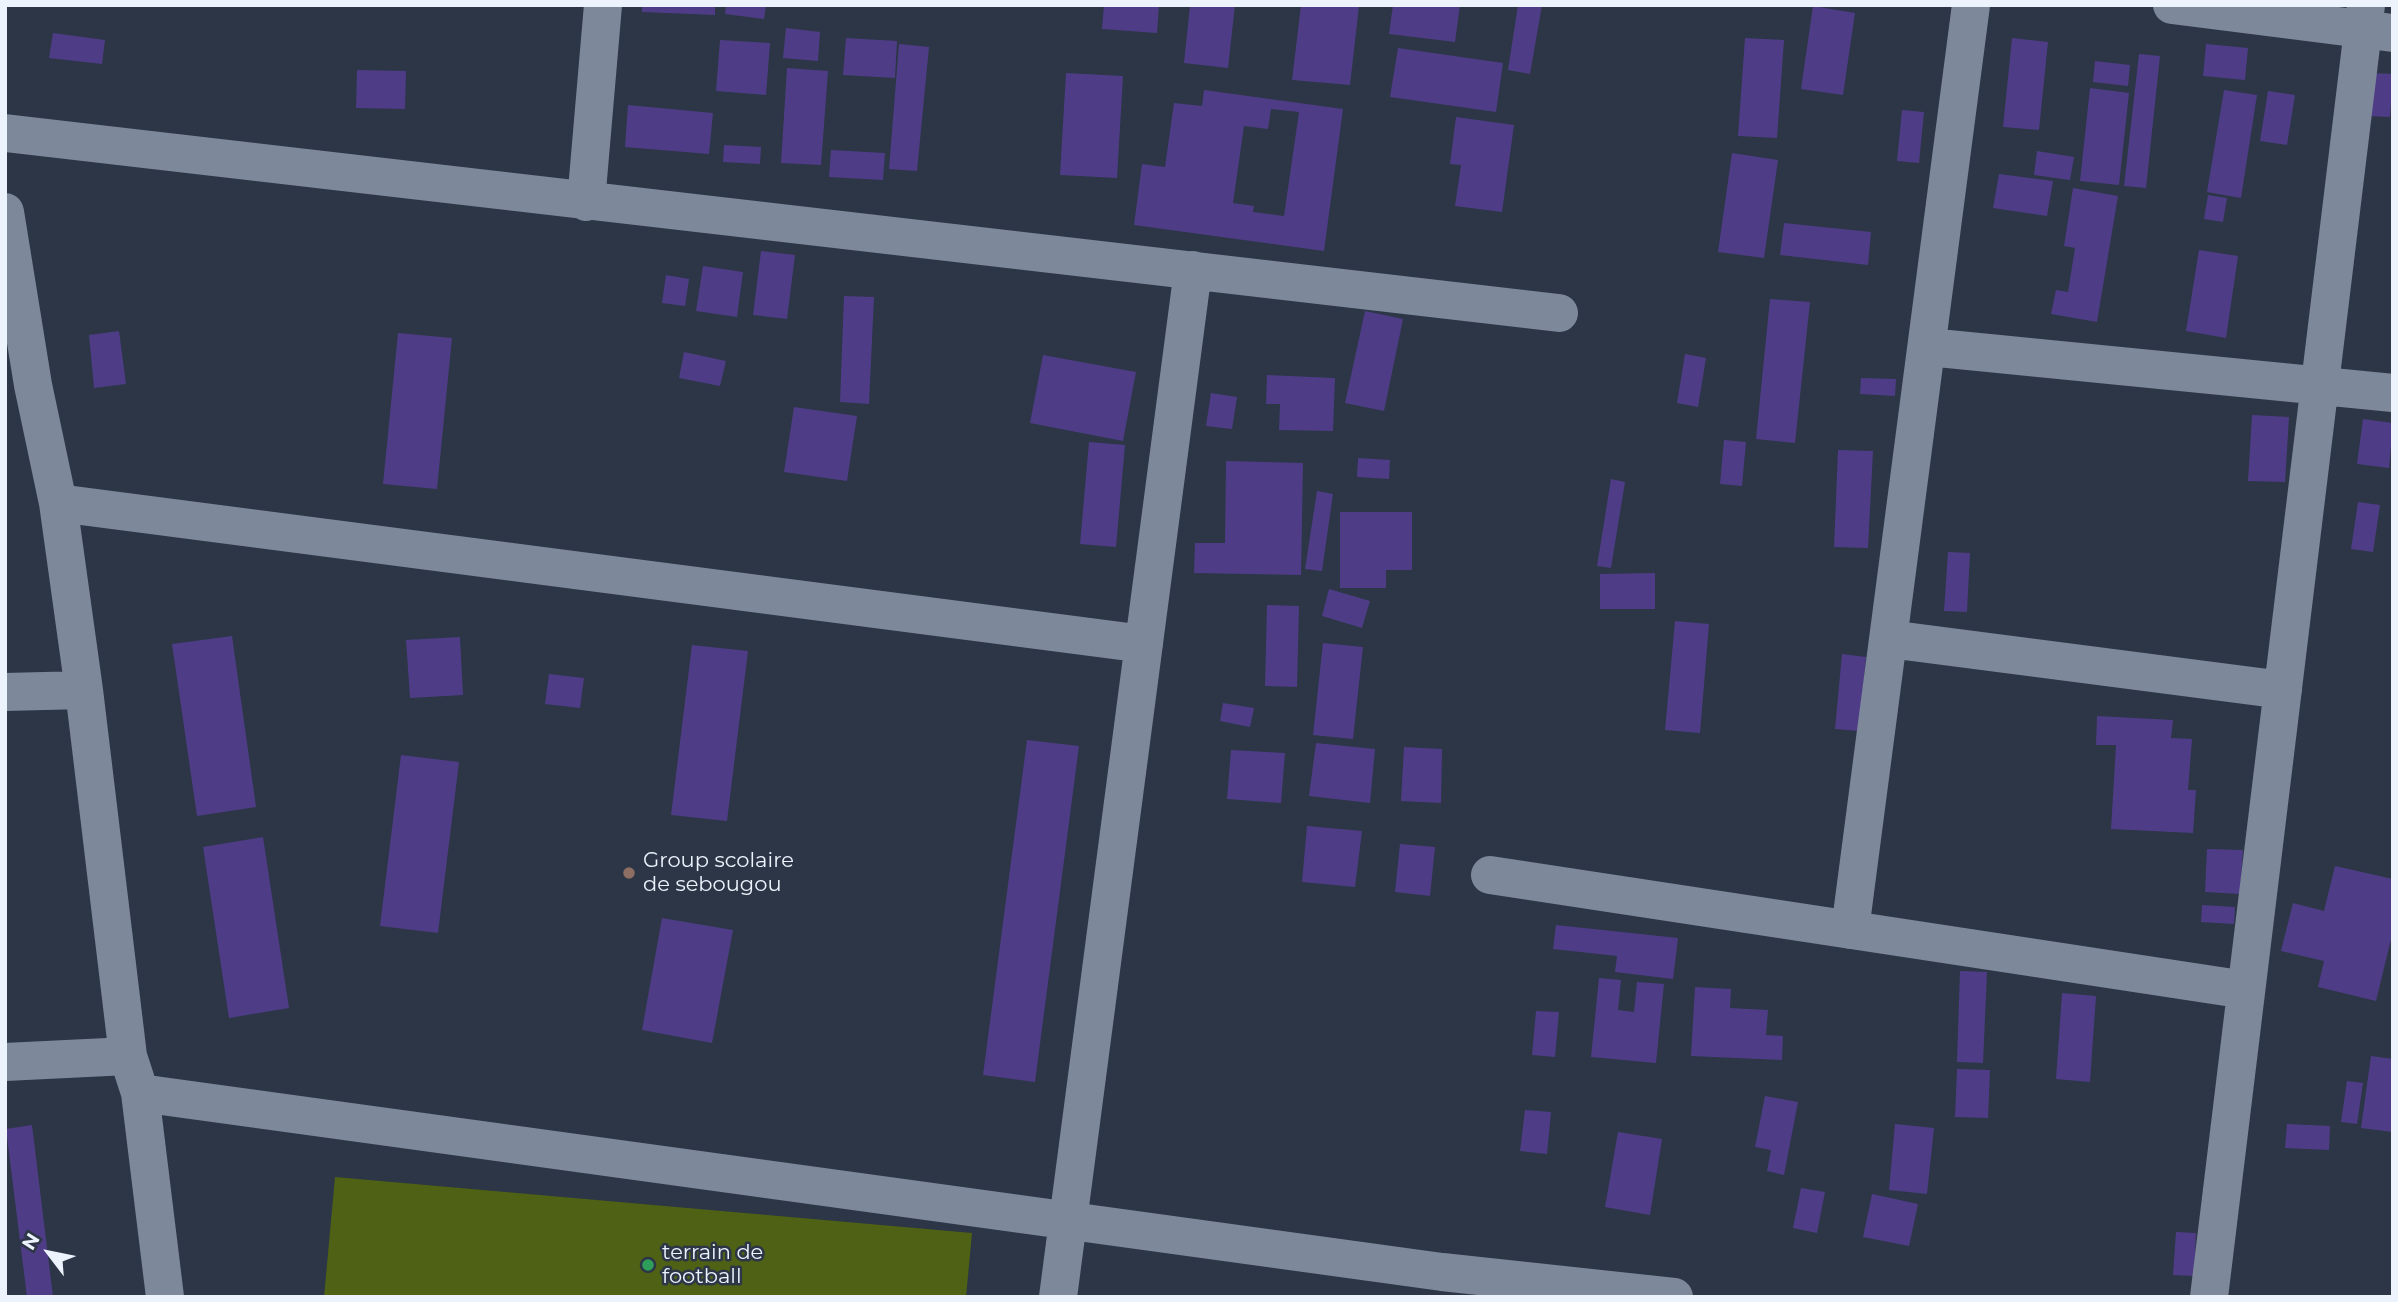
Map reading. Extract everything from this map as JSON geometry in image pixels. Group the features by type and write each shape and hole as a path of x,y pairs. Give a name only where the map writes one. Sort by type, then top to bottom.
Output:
{"street":[{"path":"586,202 603,5"},
{"path":"1850,930 1971,5"},
{"path":"2172,5 2374,23 2320,386 2209,1297"},
{"path":"5,133 1559,313"},
{"path":"5,212 15,328 33,385 58,503 84,690 128,1056 141,1093 164,1297"},
{"path":"1058,1297 1193,270"},
{"path":"1928,347 2393,393"},
{"path":"58,503 1144,644"},
{"path":"1889,639 2283,690"},
{"path":"5,692 84,690"},
{"path":"1490,875 2246,990"},
{"path":"5,1062 128,1056"},
{"path":"141,1093 1442,1272 1674,1297"}],"green space":[{"name":"terrain de football","path":"335,1177 972,1233 966,1297 324,1297"}],"building":[{"path":"642,5 715,5 715,15 642,12"},
{"path":"726,5 766,5 764,19 725,14"},
{"path":"1104,5 1159,5 1157,33 1102,29"},
{"path":"1190,5 1235,5 1228,68 1184,63"},
{"path":"1301,5 1359,6 1350,85 1292,80"},
{"path":"1393,5 1460,5 1455,42 1389,34"},
{"path":"1518,5 1542,5 1530,74 1508,70"},
{"path":"1813,6 1855,13 1843,95 1801,89"},
{"path":"786,28 820,32 818,61 783,58"},
{"path":"53,33 105,40 102,64 49,58"},
{"path":"846,38 897,41 895,78 843,75"},
{"path":"1745,38 1784,40 1777,138 1738,136"},
{"path":"2012,38 2048,42 2039,130 2003,127"},
{"path":"720,40 770,43 766,95 716,91"},
{"path":"899,44 929,47 917,171 889,169"},
{"path":"2206,44 2248,48 2245,80 2203,76"},
{"path":"1398,48 1503,63 1496,112 1390,97"},
{"path":"2139,54 2160,56 2146,188 2124,186"},
{"path":"2095,61 2130,65 2128,86 2093,82"},
{"path":"787,68 828,71 821,165 781,163"},
{"path":"357,70 406,71 405,109 356,108"},
{"path":"1066,73 1123,76 1117,178 1060,175"},
{"path":"2371,73 2393,74 2390,117 2368,116"},
{"path":"2090,88 2129,93 2119,185 2080,181"},
{"path":"1204,90 1343,109 1324,251 1134,225 1142,164 1165,167 1174,103 1202,106","holes":["1271,109 1299,112 1284,216 1253,212 1254,206 1233,203 1244,126 1268,129"]},
{"path":"2224,90 2257,95 2241,198 2207,192"},
{"path":"2268,91 2295,95 2287,145 2260,141"},
{"path":"628,105 713,113 709,154 625,147"},
{"path":"1902,110 1924,112 1919,163 1897,161"},
{"path":"1456,117 1514,125 1502,212 1455,206 1461,165 1450,164"},
{"path":"724,145 761,147 760,164 723,162"},
{"path":"831,150 885,153 883,180 829,177"},
{"path":"2037,151 2074,157 2070,180 2034,175"},
{"path":"1732,153 1778,160 1764,258 1718,252"},
{"path":"1999,174 2053,181 2047,216 1993,208"},
{"path":"2073,188 2118,196 2097,322 2051,314 2056,290 2068,292 2075,248 2064,246"},
{"path":"2208,195 2227,198 2223,222 2204,219"},
{"path":"1784,223 1871,232 1868,265 1780,255"},
{"path":"2199,250 2238,256 2226,338 2186,331"},
{"path":"761,251 795,255 787,319 753,315"},
{"path":"703,266 743,272 737,317 696,311"},
{"path":"666,275 689,279 685,306 662,303"},
{"path":"844,296 874,297 869,404 840,402"},
{"path":"1770,299 1810,302 1795,443 1756,439"},
{"path":"1365,311 1403,319 1384,411 1345,403"},
{"path":"119,331 126,384 94,388 89,335"},
{"path":"398,333 452,338 437,489 383,484"},
{"path":"684,352 726,361 720,386 679,378"},
{"path":"1685,354 1706,358 1698,407 1677,403"},
{"path":"1043,355 1136,372 1123,441 1030,423"},
{"path":"1267,375 1335,378 1333,431 1279,430 1280,404 1266,404"},
{"path":"1861,378 1896,379 1895,396 1860,394"},
{"path":"1211,393 1237,397 1232,429 1206,426"},
{"path":"794,407 857,416 847,481 784,472"},
{"path":"2252,415 2289,417 2285,482 2248,481"},
{"path":"2363,419 2393,423 2389,468 2357,464"},
{"path":"1724,440 1746,442 1742,486 1720,484"},
{"path":"1089,442 1125,445 1116,547 1080,544"},
{"path":"1838,450 1873,451 1868,548 1834,547"},
{"path":"1358,458 1390,460 1389,479 1357,477"},
{"path":"1226,461 1303,463 1301,575 1194,573 1195,543 1225,543"},
{"path":"1611,479 1625,482 1611,568 1597,566"},
{"path":"1317,491 1333,494 1322,571 1305,569"},
{"path":"2358,502 2380,505 2373,552 2351,549"},
{"path":"1340,512 1412,512 1412,570 1386,570 1386,588 1340,588"},
{"path":"1948,552 1970,553 1967,612 1944,611"},
{"path":"1655,573 1655,609 1600,609 1600,574"},
{"path":"1329,589 1370,601 1362,628 1322,616"},
{"path":"1267,605 1299,606 1297,687 1265,686"},
{"path":"1675,621 1709,624 1700,733 1665,730"},
{"path":"232,636 256,807 197,816 172,644"},
{"path":"460,637 463,695 410,698 406,640"},
{"path":"1323,643 1363,647 1353,739 1313,735"},
{"path":"692,645 748,651 727,821 671,815"},
{"path":"1842,654 1866,657 1859,731 1835,729"},
{"path":"549,674 584,678 580,708 545,704"},
{"path":"1223,703 1254,708 1250,727 1220,721"},
{"path":"2097,716 2173,720 2171,738 2192,739 2188,790 2196,790 2193,833 2111,829 2116,745 2096,745"},
{"path":"1027,740 1079,746 1035,1082 983,1075"},
{"path":"1316,743 1375,749 1370,803 1309,796"},
{"path":"1404,747 1442,749 1441,803 1401,801"},
{"path":"1231,750 1285,753 1281,803 1227,799"},
{"path":"401,755 459,762 438,933 380,926"},
{"path":"1307,826 1362,831 1355,887 1302,882"},
{"path":"263,837 289,1008 229,1018 203,847"},
{"path":"1400,844 1435,847 1430,896 1395,892"},
{"path":"2207,849 2243,850 2240,894 2205,892"},
{"path":"2335,866 2393,879 2393,931 2376,1001 2318,987 2324,961 2281,951 2293,903 2324,911"},
{"path":"2202,905 2235,907 2234,924 2201,922"},
{"path":"662,918 733,930 712,1043 642,1030"},
{"path":"1556,925 1678,938 1673,979 1615,972 1617,956 1553,949"},
{"path":"1960,971 1987,972 1983,1063 1957,1062"},
{"path":"1599,978 1621,980 1618,1010 1634,1012 1637,982 1664,984 1656,1063 1591,1057"},
{"path":"1695,987 1731,989 1730,1008 1768,1010 1766,1035 1783,1036 1782,1060 1691,1056"},
{"path":"2062,993 2096,996 2090,1082 2056,1079"},
{"path":"1536,1011 1559,1012 1555,1057 1532,1055"},
{"path":"2371,1056 2393,1059 2393,1132 2361,1128"},
{"path":"1957,1069 1990,1070 1988,1118 1955,1117"},
{"path":"2347,1081 2363,1083 2357,1124 2341,1122"},
{"path":"1765,1096 1798,1102 1784,1175 1767,1171 1771,1150 1755,1147"},
{"path":"1525,1110 1551,1112 1547,1154 1520,1151"},
{"path":"1895,1124 1934,1128 1927,1194 1889,1190"},
{"path":"2287,1124 2330,1126 2329,1150 2285,1148"},
{"path":"32,1125 53,1297 27,1297 6,1129"},
{"path":"1618,1132 1662,1139 1650,1215 1605,1207"},
{"path":"1801,1188 1825,1192 1817,1233 1793,1228"},
{"path":"1872,1194 1918,1204 1909,1246 1863,1237"},
{"path":"2176,1232 2196,1233 2194,1276 2173,1275"}],"place":[{"name":"Group scolaire de sebougou","path":"629,873"},
{"name":"terrain de football","path":"648,1265"}]}
